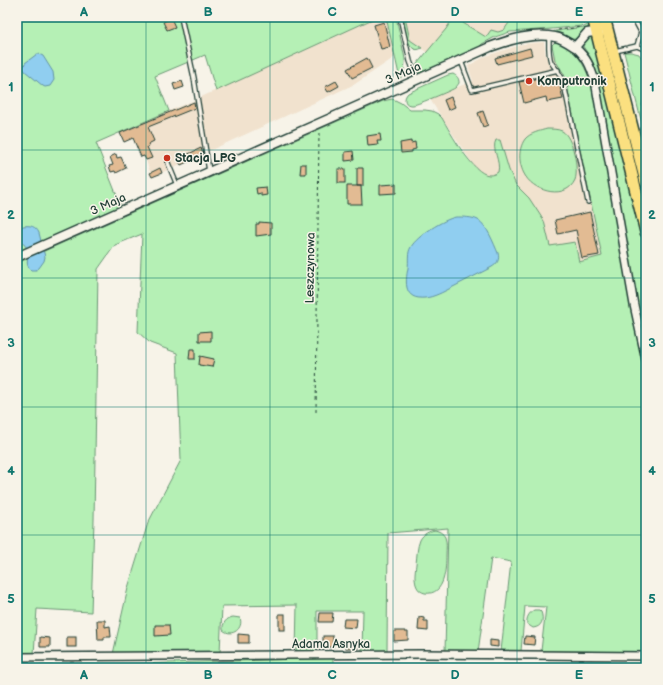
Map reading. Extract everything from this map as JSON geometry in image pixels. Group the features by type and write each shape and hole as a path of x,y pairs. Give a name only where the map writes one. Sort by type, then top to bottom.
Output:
{"highway":[{"path":"593,17 613,51 646,182"},
{"path":"604,17 602,31 646,232"}],"street":[{"path":"602,31 586,33 575,47 584,55 590,66 595,81 634,305 646,360"},
{"name":"3 Maja","path":"18,257 320,124 490,47 516,39 549,36 563,39 575,47"},
{"name":"Adama Asnyka","path":"17,657 390,654 646,656"}],"lane":[{"path":"181,17 194,78 209,172"},
{"path":"400,17 410,61 417,79"},
{"path":"633,17 641,32 636,46"},
{"path":"549,36 550,58 563,78 588,202"},
{"path":"613,51 636,46 646,50"},
{"path":"460,60 472,90 558,70"},
{"path":"168,163 178,186"}],"path":[{"path":"557,30 583,27"},
{"name":"Leszczynowa","path":"316,412 320,124"}],"shaded area":[{"path":"377,17 386,17 395,57 355,84 209,151 199,98"},
{"path":"405,17 583,17 507,31 437,60 410,40"},
{"path":"544,42 546,57 562,52 614,267 530,252 429,98 473,81 468,66 486,56 523,44"},
{"path":"195,100 204,153 152,177 133,126"}],"green space":[{"path":"17,17 377,17 216,91 205,55 155,76 169,111 96,143 121,206 17,252"},
{"path":"386,17 396,17 405,59 404,69 400,79"},
{"path":"403,17 405,17 410,40 422,48 417,50 410,45"},
{"path":"454,17 466,17 463,23 486,37 491,30 498,32 504,30 513,17 527,17 533,21 537,21 541,17 587,17 587,21 582,26 510,32 495,37 482,44 477,49 420,73 416,68 417,64"},
{"path":"589,20 590,23 587,29 580,37 574,39 570,39 562,34 553,32 584,27 587,25"},
{"path":"591,36 594,37 646,245 646,346 637,306 597,72 582,43 584,39"},
{"path":"555,42 568,46 573,51 583,64 592,84 634,324 646,376 646,652 541,651 546,607 525,606 521,651 501,651 511,562 491,558 478,652 445,652 448,528 388,533 387,651 362,651 363,611 317,611 317,651 296,652 297,605 222,606 220,653 113,654 128,588 148,523 181,460 177,353 150,343 138,332 142,234 115,245 98,269 91,612 37,609 34,654 17,654 17,263 383,101 392,99 401,103 410,110 432,111 438,114 462,151 476,168 483,173 490,175 498,172 499,168 495,144 496,140 500,140 509,170 516,185 529,198 544,221 550,246 575,242 579,262 602,256 567,86 564,74 555,60 552,45"},
{"path":"624,52 639,54 646,65 646,88 642,105 646,120 646,140"},
{"path":"453,74 458,77 459,81 455,88 413,105 406,103 405,97 408,93"},
{"path":"547,129 559,130 566,134 572,146 576,161 575,180 571,186 558,192 551,192 537,187 526,177 520,163 522,143 525,139 538,131"},
{"path":"435,530 442,533 446,539 445,574 437,590 432,593 425,593 418,588 415,581 418,549 420,540 423,536 428,532"},
{"path":"534,610 539,610 541,612 542,623 533,628 527,624 527,620 528,616"},
{"path":"229,618 240,618 241,622 239,628 230,633 226,632 223,630 224,623"},
{"path":"333,658 333,668 17,668 17,666"}],"water":[{"path":"37,54 43,56 53,72 54,80 50,86 43,86 23,68 25,63"},
{"path":"451,218 473,218 481,222 490,235 498,253 498,262 492,267 432,297 418,298 413,296 408,289 406,279 411,247 419,238 431,229"},
{"path":"23,226 32,226 39,233 45,257 44,261 36,270 31,270 29,267 27,262 27,248 17,238 17,230"}],"building":[{"path":"171,18 175,27 167,30 163,22"},
{"path":"384,22 390,47 381,49 374,25"},
{"path":"530,48 532,55 497,64 495,58"},
{"path":"367,58 372,68 352,78 347,69"},
{"path":"539,78 540,82 558,78 563,99 547,102 546,97 524,103 519,82"},
{"path":"182,81 184,87 175,90 173,84"},
{"path":"336,81 339,86 328,92 325,87"},
{"path":"451,97 455,107 448,110 444,100"},
{"path":"194,102 195,108 148,127 154,141 148,144 149,146 147,147 152,158 146,160 144,156 141,157 133,138 124,142 120,133"},
{"path":"483,111 488,125 483,127 478,113"},
{"path":"380,134 381,141 377,141 378,145 368,146 367,136"},
{"path":"411,141 411,143 415,142 416,149 412,150 412,152 401,153 400,143"},
{"path":"201,148 203,155 181,165 178,159"},
{"path":"353,151 354,160 345,161 345,152"},
{"path":"116,154 117,158 121,157 126,168 116,173 115,171 111,172 109,166 113,165 110,157"},
{"path":"301,164 306,164 306,174 300,174"},
{"path":"160,168 162,173 152,177 150,173"},
{"path":"357,168 363,168 363,186 361,186 362,204 347,204 347,186 357,186"},
{"path":"338,169 345,169 345,183 338,183"},
{"path":"396,184 396,193 380,194 380,185"},
{"path":"266,187 267,195 261,196 261,193 257,194 256,188"},
{"path":"590,212 599,255 582,258 576,230 558,234 555,220"},
{"path":"259,222 271,223 271,234 256,236 256,224 259,224"},
{"path":"211,331 211,341 199,341 199,332"},
{"path":"190,349 195,349 195,359 189,359"},
{"path":"200,356 214,359 212,367 199,365"},
{"path":"320,613 333,613 332,622 319,622"},
{"path":"279,614 285,614 285,630 279,630"},
{"path":"419,617 424,618 424,621 428,621 428,631 418,630"},
{"path":"344,619 357,619 356,628 343,627"},
{"path":"97,620 105,620 105,627 110,626 111,637 104,637 104,640 98,640"},
{"path":"155,625 169,625 170,635 155,636"},
{"path":"394,631 408,632 408,640 394,641"},
{"path":"238,634 249,635 249,643 238,643"},
{"path":"323,636 333,636 333,647 323,647"},
{"path":"525,636 535,637 534,645 524,644"},
{"path":"40,637 50,638 50,647 40,647"},
{"path":"67,637 76,637 76,647 67,647"},
{"path":"490,640 498,641 498,647 490,646"},
{"path":"346,643 358,643 358,648 346,648"}],"place":[{"name":"Komputronik","path":"529,81"},
{"name":"Stacja LPG","path":"167,158"}]}
